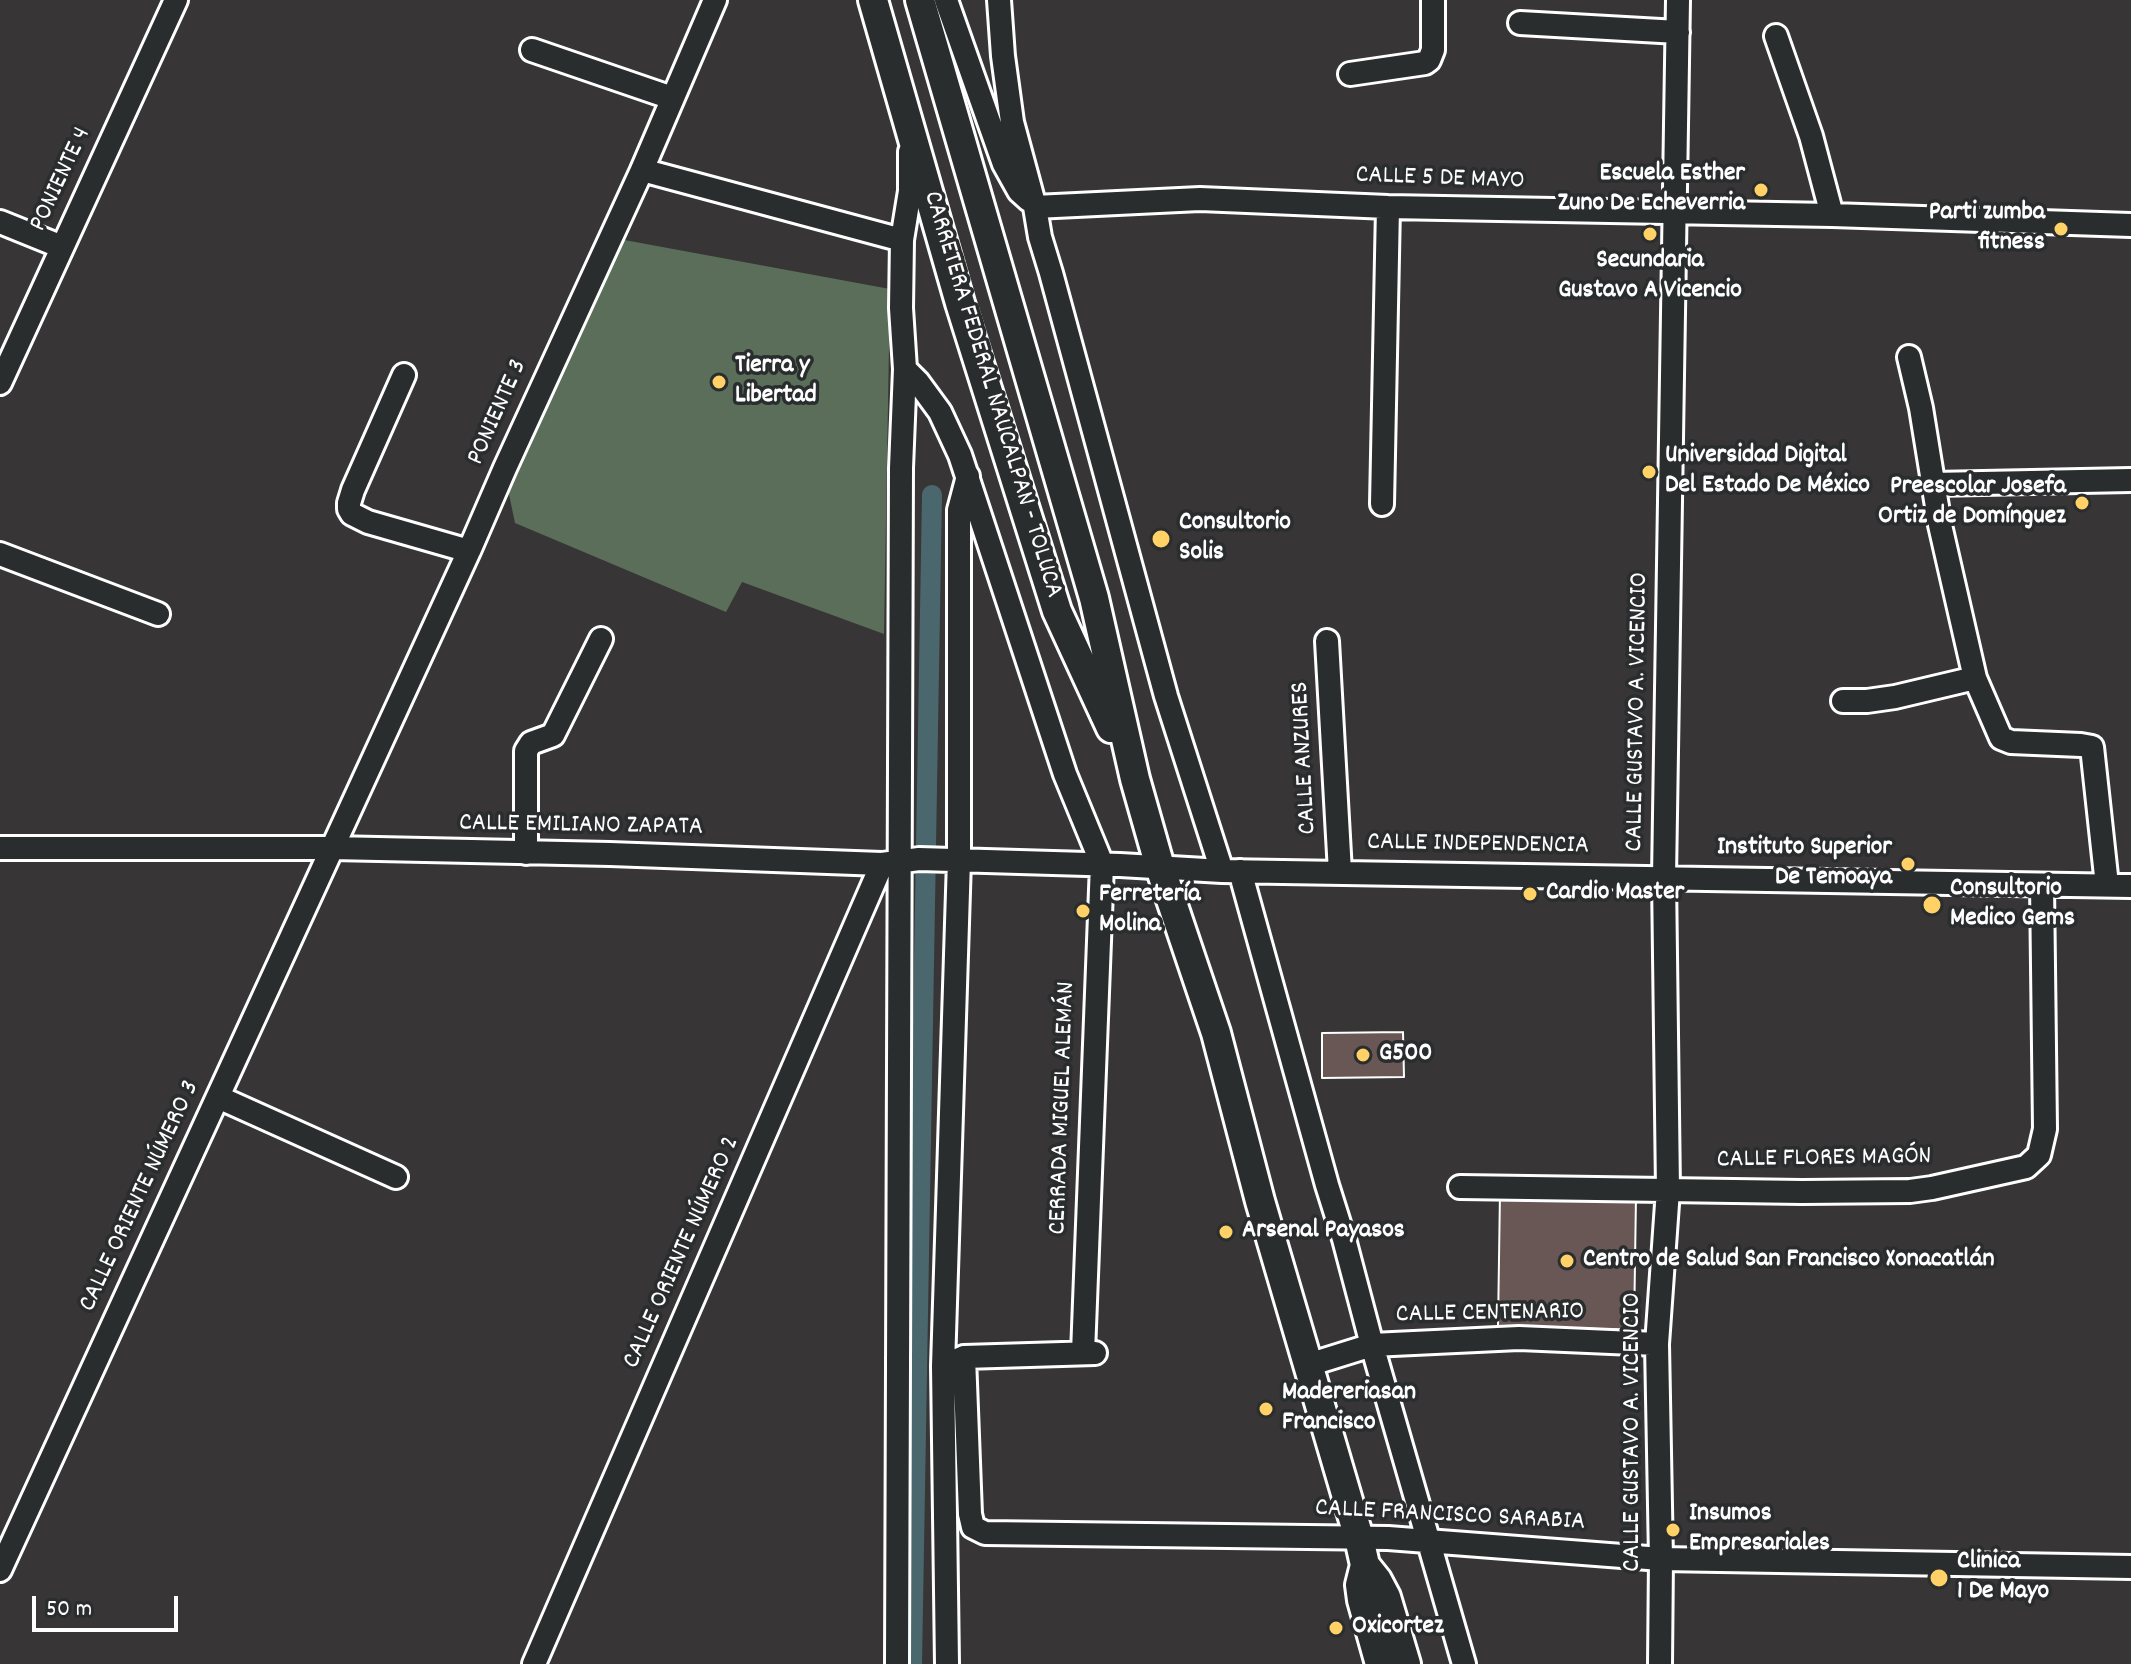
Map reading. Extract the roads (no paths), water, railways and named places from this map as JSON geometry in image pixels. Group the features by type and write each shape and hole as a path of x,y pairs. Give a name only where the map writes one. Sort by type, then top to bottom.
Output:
{"main road":[{"name":"CARRETERA FEDERAL NAUCALPAN - TOLUCA","path":"873,0 960,303 1057,611 1135,779"},
{"name":"CARRETERA FEDERAL NAUCALPAN - TOLUCA","path":"920,0 1094,598 1135,779 1160,867 1216,1033 1234,1109 1362,1551 1386,1597 1406,1664"},
{"name":"CARRETERA FEDERAL NAUCALPAN - TOLUCA","path":"1362,1551 1362,1600 1380,1664"}],"street":[{"name":"PONIENTE 4","path":"0,383 176,0"},
{"path":"946,0 1004,164 1019,191 1035,207"},
{"path":"999,0 1012,122 1040,237 1139,600 1166,696 1231,871 1344,1239 1464,1664"},
{"path":"1350,74 1429,60 1433,50 1433,0"},
{"name":"CALLE GUSTAVO A. VICENCIO","path":"1660,1664 1657,1344 1668,1190 1664,877 1678,0"},
{"name":"PONIENTE 3","path":"332,848 642,170 708,2"},
{"path":"1520,23 1678,32"},
{"path":"1776,36 1811,136 1832,215"},
{"path":"532,50 672,98"},
{"path":"908,123 910,191 902,240 901,308 905,369 900,484 943,1366 947,1664"},
{"path":"642,170 902,240"},
{"name":"CALLE 5 DE MAYO","path":"1035,207 1200,199 1388,207 1832,215 2131,225"},
{"path":"1382,504 1388,207"},
{"path":"0,222 62,247"},
{"path":"1909,357 1921,408 1940,525 1975,678 2001,738 2011,742 2092,747 2107,885"},
{"path":"905,369 930,397 951,433 968,476 1065,774 1102,864"},
{"path":"404,375 353,490 349,509 352,514 368,522 469,551"},
{"path":"897,1664 919,861 959,510 968,476"},
{"path":"1933,484 2131,480"},
{"path":"0,554 158,614"},
{"path":"526,853 526,751 531,743 553,735 601,639"},
{"name":"CALLE ANZURES","path":"1327,641 1340,872"},
{"path":"1843,701 1895,697 1975,678"},
{"name":"CALLE EMILIANO ZAPATA","path":"0,850 332,848 1160,867"},
{"name":"CALLE ORIENTE NÚMERO 3","path":"0,1570 332,848"},
{"name":"CALLE ORIENTE NÚMERO 2","path":"534,1664 919,861"},
{"name":"CERRADA MIGUEL ALEMÁN","path":"964,1357 1089,1353 1102,864"},
{"name":"CALLE INDEPENDENCIA","path":"1160,867 1231,871 2131,886"},
{"name":"CALLE FLORES MAGÓN","path":"1668,1190 1910,1191 2010,1171 2026,1167 2035,1160 2045,1129 2042,885"},
{"path":"218,1097 396,1177"},
{"path":"1460,1187 1668,1190"},
{"name":"CALLE CENTENARIO","path":"1308,1365 1372,1345 1519,1338 1657,1344"},
{"path":"943,1366 964,1357"},
{"name":"CALLE FRANCISCO SARABIA","path":"964,1357 970,1514 973,1527 978,1531 1362,1551 1428,1541 1661,1559 2131,1567"}],"waterway":[{"path":"912,1664 932,495"}],"place":[{"name":"Escuela Esther Zuno De Echeverria","path":"1761,190"},
{"name":"Parti zumba fitness","path":"2061,229"},
{"name":"Secundaria Gustavo A Vicencio","path":"1650,234"},
{"name":"Tierra y Libertad","path":"719,382"},
{"name":"Universidad Digital Del Estado De México","path":"1649,472"},
{"name":"Preescolar Josefa Ortiz de Domínguez","path":"2082,503"},
{"name":"Consultorio Solis","path":"1161,539"},
{"name":"Instituto Superior De Temoaya","path":"1908,864"},
{"name":"Cardio Master","path":"1530,894"},
{"name":"Consultorio Medico Gems","path":"1932,905"},
{"name":"Ferretería Molina","path":"1083,911"},
{"name":"G500","path":"1363,1055"},
{"name":"Arsenal Payasos","path":"1226,1232"},
{"name":"Centro de Salud San Francisco Xonacatlán","path":"1567,1261"},
{"name":"Madereriasan Francisco","path":"1266,1409"},
{"name":"Insumos Empresariales","path":"1673,1530"},
{"name":"Clinica 1 De Mayo","path":"1939,1578"},
{"name":"Oxicortez","path":"1336,1628"}]}
